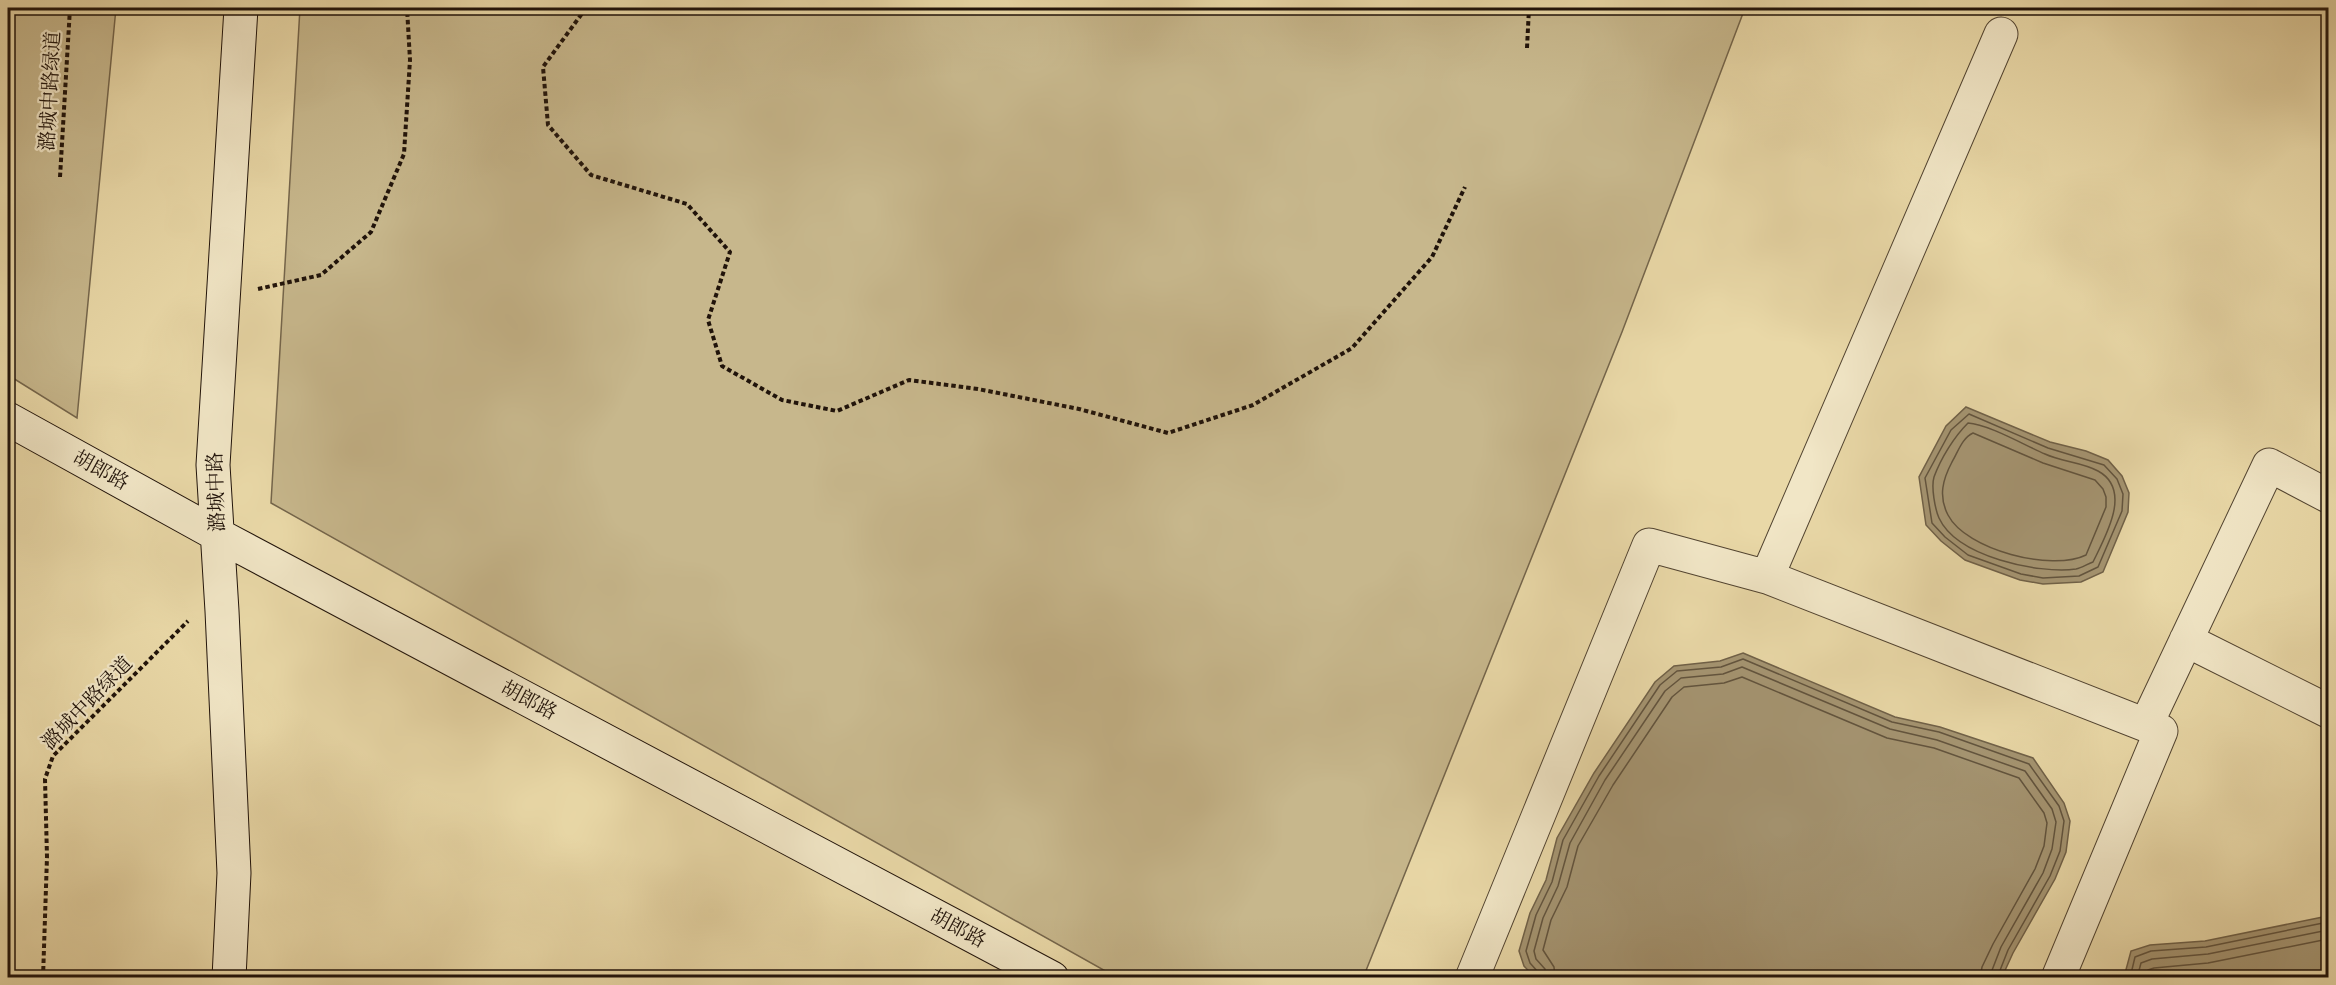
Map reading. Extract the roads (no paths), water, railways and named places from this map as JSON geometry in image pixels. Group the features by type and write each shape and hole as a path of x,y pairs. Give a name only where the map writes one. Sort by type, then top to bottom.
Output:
{"street":[{"name":"潞城中路","path":"229,978 234,873 213,465 241,8"},
{"path":"1767,577 2001,34"},
{"name":"胡郎路","path":"8,419 218,535 1052,978"},
{"path":"2146,725 2269,465 2328,496"},
{"path":"1472,978 1649,545 1767,577 2161,731 2058,978"},
{"path":"2186,640 2328,711"}],"water":[{"path":"1966,407 2050,442 2086,451 2108,460 2122,476 2129,493 2128,512 2103,572 2081,582 2043,584 2020,580 1965,560 1941,541 1926,525 1919,477 1946,426"},
{"path":"1743,653 1895,717 1940,727 2033,758 2064,803 2070,821 2066,852 2055,879 2002,977 1535,978 1524,966 1519,951 1530,913 1546,880 1557,838 1594,773 1655,682 1674,666 1720,661"},
{"path":"2328,916 2328,977 2124,977 2131,951 2150,945 2205,941"}]}
